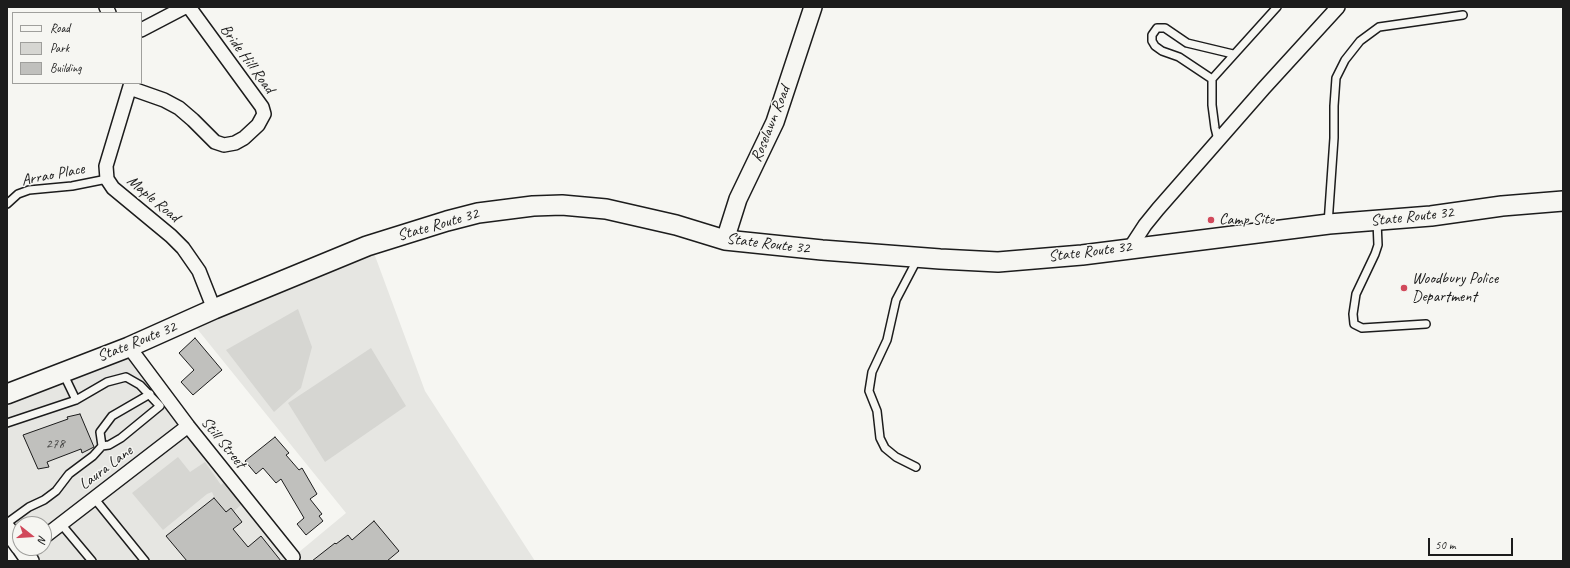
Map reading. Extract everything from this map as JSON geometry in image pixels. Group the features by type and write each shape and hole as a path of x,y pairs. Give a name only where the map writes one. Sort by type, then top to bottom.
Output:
{"main road":[{"name":"State Route 32","path":"7,394 129,347 214,309 367,246 435,224 478,213 533,206 562,205 625,212 676,225 725,240 918,258 998,262 1082,255 1328,224 1431,216 1502,206 1563,201"}],"street":[{"path":"142,29 185,7"},
{"name":"Bride Hill Road","path":"130,86 180,108 215,142 224,145 235,144 258,125 264,114 262,107 189,7"},
{"name":"Roselawn Road","path":"725,240 738,199 775,122 813,7"},
{"path":"1130,248 1145,225 1158,209 1338,7"},
{"name":"Maple Road","path":"130,86 106,166 106,179 113,188 171,236 183,248 199,271 214,309"},
{"name":"Still Street","path":"129,347 164,402 188,426 293,558"},
{"name":"Laura Lane","path":"52,531 188,426"}],"lane":[{"path":"1218,140 1212,105 1212,79 1277,7"},
{"path":"1328,224 1334,138 1336,78 1345,60 1360,41 1379,27 1463,15"},
{"path":"1212,79 1179,57 1162,51 1156,46 1152,41 1152,35 1157,28 1165,28 1188,43 1233,54"},
{"name":"Arrao Place","path":"7,204 18,194 29,190 72,186 106,179"},
{"path":"1377,220 1378,245 1356,294 1353,314 1354,324 1362,328 1426,324"},
{"path":"916,467 896,457 886,448 880,438 877,411 869,391 872,372 887,340 896,300 918,258"},
{"path":"63,372 76,400"},
{"path":"7,423 76,400 107,382 126,377 164,402 121,438 109,445 102,446 93,456 69,474 56,491 44,500 29,507 26,516"},
{"path":"102,446 100,432 112,416 150,394"},
{"path":"94,498 145,561"},
{"path":"61,524 92,561"}],"shaded area":[{"path":"371,245 425,391 535,561 30,561 27,556 52,556 52,516 12,516 12,536 7,529 7,394 129,347 293,557 346,513 190,320"}],"green space":[{"path":"298,309 312,347 301,388 274,412 226,350"},
{"path":"371,348 406,406 325,462 288,403"},
{"path":"178,457 190,472 205,462 221,485 229,479 243,503 233,512 226,512 215,499 212,492 207,494 163,530 132,493"}],"building":[{"path":"195,338 222,370 193,395 181,382 194,370 179,353"},
{"path":"80,414 94,447 82,453 81,449 47,462 49,467 38,469 23,435 68,419 67,417"},
{"path":"275,437 289,453 286,455 299,470 302,468 317,494 310,499 322,514 319,516 323,521 306,535 297,524 304,518 281,479 276,483 263,468 256,474 245,461"},
{"path":"214,498 226,512 231,508 242,522 233,529 248,547 261,536 281,561 187,561 166,536"},
{"path":"374,521 399,551 387,561 312,561 348,535 352,540"}],"place":[{"name":"Camp Site","path":"1211,220"},
{"name":"Woodbury Police Department","path":"1404,288"}]}
